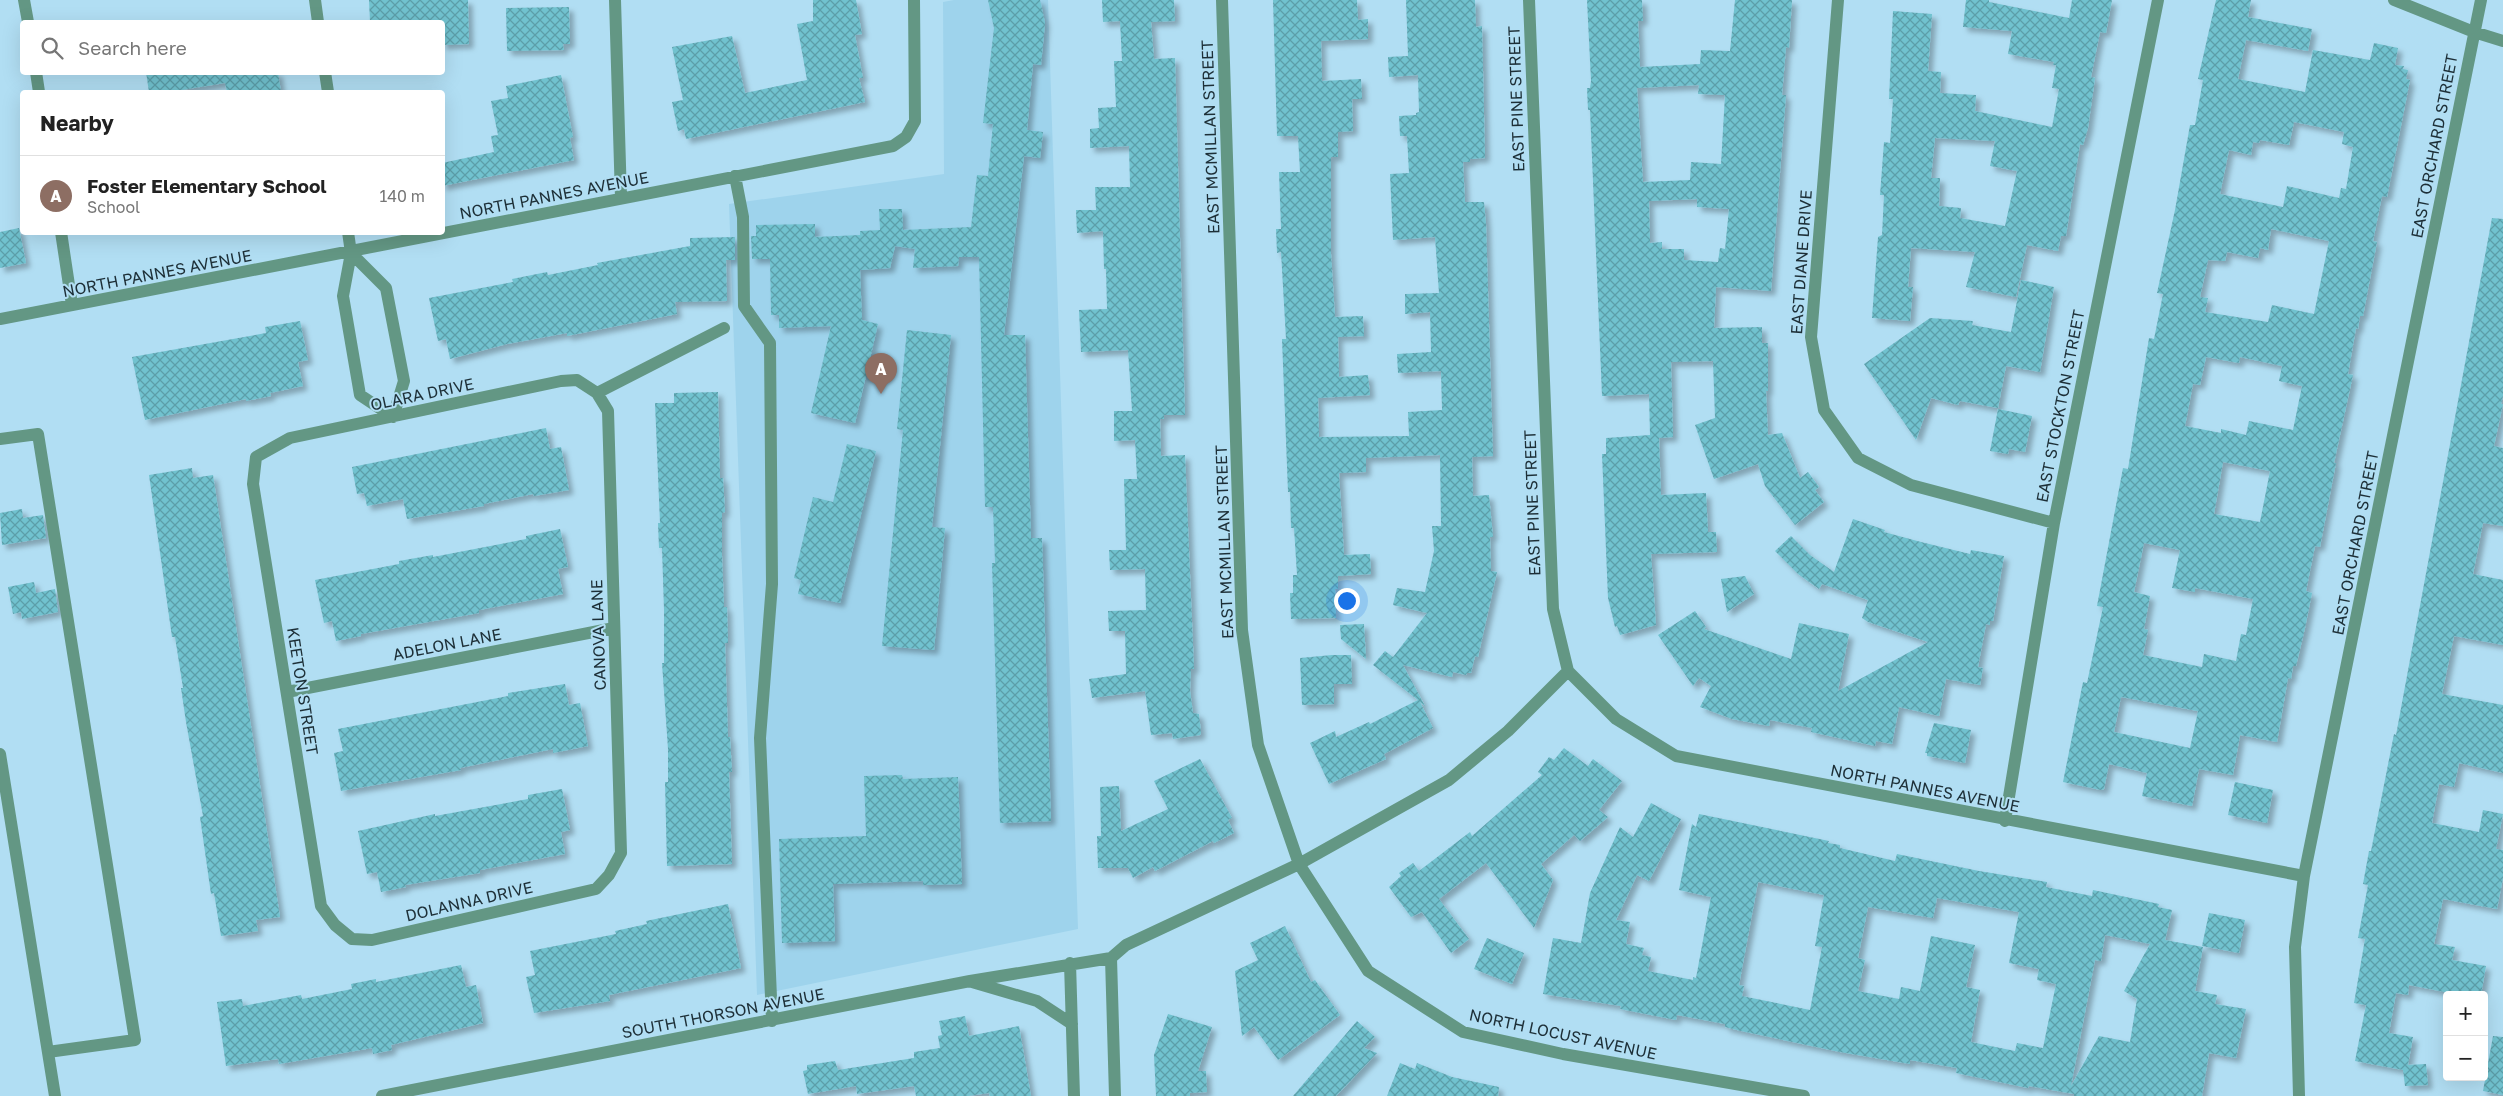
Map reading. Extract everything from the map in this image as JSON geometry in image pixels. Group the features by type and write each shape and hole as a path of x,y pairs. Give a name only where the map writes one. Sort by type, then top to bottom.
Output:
{"street":[{"path":"24,0 28,20"},
{"path":"315,0 318,20"},
{"path":"615,0 621,198"},
{"name":"NORTH PANNES AVENUE","path":"445,234 893,146 906,137 915,121 914,0"},
{"name":"EAST MCMILLAN STREET","path":"1222,0 1242,630 1258,746 1299,864"},
{"name":"EAST PINE STREET","path":"1529,0 1553,609 1568,672"},
{"name":"EAST DIANE DRIVE","path":"1838,0 1811,336 1824,410 1858,458 1911,485 2054,523"},
{"name":"EAST STOCKTON STREET","path":"2006,821 2054,523 2158,0"},
{"path":"2394,0 2474,32 2503,41"},
{"name":"EAST ORCHARD STREET","path":"2299,1096 2295,947 2304,876 2480,0"},
{"path":"36,75 39,90"},
{"path":"325,75 328,90"},
{"path":"735,176 743,217 744,306 770,343 772,584 760,738 772,1021"},
{"path":"61,235 72,305"},
{"path":"348,235 351,253 343,296 360,395 393,417 404,381 386,288 351,253"},
{"name":"NORTH PANNES AVENUE","path":"0,319 439,235"},
{"path":"597,393 724,328"},
{"name":"OLARA DRIVE","path":"256,457 290,438 561,380 577,380 597,393"},
{"name":"CANOVA LANE","path":"597,393 608,411 621,853 609,875"},
{"path":"0,440 38,434 135,1040 48,1052"},
{"name":"KEETON STREET","path":"256,457 253,484 321,906 335,925"},
{"name":"ADELON LANE","path":"286,692 614,628"},
{"path":"1074,1096 1070,963 1111,958 1126,944 1299,864 1449,780 1508,730 1568,672"},
{"name":"NORTH PANNES AVENUE","path":"1568,672 1616,719 1676,756 2006,821 2304,876"},
{"path":"0,755 55,1096"},
{"name":"NORTH LOCUST AVENUE","path":"1299,864 1368,972 1463,1032 1563,1054 1804,1096"},
{"name":"DOLANNA DRIVE","path":"335,925 352,939 372,940 596,889 609,875"},
{"path":"1111,958 1114,1096"},
{"name":"SOUTH THORSON AVENUE","path":"382,1096 1070,963"},
{"path":"970,981 1037,1002 1072,1024"}],"shaded area":[{"path":"954,0 1048,0 1078,929 757,995 729,204 944,174 943,2"}],"building":[{"path":"369,0 468,0 469,44 445,45 445,20 370,20"},
{"path":"813,0 856,0 862,34 855,35 863,78 859,78 865,102 686,139 684,129 678,131 672,102 683,100 672,47 732,36 745,93 807,80 797,24 813,21"},
{"path":"988,0 1040,0 1045,23 1041,65 1033,64 1027,130 1043,132 1040,158 1024,156 1004,335 1025,335 1031,538 1042,538 1051,821 1000,823 992,563 995,563 993,507 985,507 979,257 959,257 958,266 913,268 915,249 895,246 890,268 860,270 862,320 878,324 855,423 811,413 831,326 779,328 779,315 771,315 770,259 752,259 751,236 756,236 756,225 815,224 815,237 860,235 860,231 880,230 879,209 902,209 903,230 971,227 977,175 988,176 993,124 983,123 994,28"},
{"path":"1102,0 1174,0 1175,21 1151,22 1154,59 1175,58 1185,415 1164,415 1164,419 1160,419 1161,456 1185,455 1194,669 1191,669 1190,690 1193,713 1199,714 1201,733 1200,735 1173,739 1172,733 1151,735 1145,691 1092,698 1089,679 1126,674 1125,631 1109,631 1108,611 1146,610 1145,569 1110,570 1109,550 1126,550 1124,479 1137,479 1135,440 1114,441 1114,411 1132,411 1128,350 1081,352 1079,310 1107,309 1106,269 1104,269 1103,231 1077,233 1076,210 1096,210 1095,187 1130,187 1129,146 1090,148 1090,129 1099,128 1098,108 1116,107 1114,61 1122,61 1120,21 1103,22"},
{"path":"1273,0 1357,0 1358,20 1368,19 1368,39 1321,41 1322,81 1361,79 1362,99 1352,99 1353,131 1338,132 1338,157 1331,157 1331,254 1335,317 1363,316 1364,336 1338,337 1339,377 1368,375 1370,395 1318,398 1319,437 1409,436 1408,412 1442,410 1441,371 1398,373 1397,354 1431,352 1430,312 1405,314 1405,294 1439,293 1435,237 1393,240 1390,174 1409,173 1407,136 1400,136 1399,116 1416,115 1419,112 1418,75 1389,77 1388,57 1408,56 1406,0 1475,0 1476,27 1482,26 1485,158 1470,159 1470,162 1463,162 1465,202 1484,202 1486,224 1493,456 1472,457 1473,496 1489,495 1493,537 1490,537 1491,571 1497,572 1478,657 1475,656 1471,673 1466,675 1453,672 1452,677 1403,665 1425,706 1420,702 1433,728 1384,754 1386,759 1329,784 1310,743 1335,731 1336,737 1369,722 1370,724 1418,700 1373,665 1385,651 1393,657 1427,613 1393,605 1397,588 1425,592 1434,551 1432,526 1441,526 1440,455 1366,458 1366,472 1339,473 1344,555 1370,554 1371,574 1338,576 1338,589 1335,589 1336,618 1291,619 1290,593 1293,593 1293,575 1297,575 1294,528 1291,528 1290,492 1288,492 1282,339 1286,339 1281,252 1277,253 1276,229 1281,229 1279,172 1300,172 1298,136 1277,136"},
{"path":"1587,0 1642,0 1643,21 1638,21 1640,67 1700,64 1701,50 1730,51 1735,0 1792,0 1789,48 1786,47 1782,95 1786,95 1771,291 1716,287 1714,328 1762,327 1762,343 1768,343 1768,391 1766,391 1768,435 1782,433 1800,478 1808,472 1819,487 1815,490 1824,502 1795,525 1765,486 1758,464 1714,479 1695,425 1715,418 1713,361 1671,362 1673,437 1659,438 1661,495 1706,493 1708,532 1716,532 1717,552 1651,554 1656,625 1620,635 1617,626 1615,627 1608,598 1602,454 1606,454 1606,438 1650,435 1649,394 1602,396 1590,110 1588,110 1587,88 1590,88","holes":["1699,85 1698,94 1725,95 1721,164 1691,162 1690,180 1643,182 1637,88","1697,199 1697,207 1729,209 1725,249 1720,248 1718,262 1684,260 1684,249 1662,249 1662,242 1650,243 1649,201"]},
{"path":"1966,0 1989,0 1989,2 2069,18 2072,0 2112,0 2106,33 2100,32 2091,77 2095,78 2088,128 2083,145 2080,144 2066,236 2061,236 2058,251 2027,245 2016,297 1966,287 1975,252 1911,248 1908,287 1913,287 1910,321 1872,318 1878,237 1882,235 1884,195 1880,195 1884,142 1890,143 1893,99 1889,99 1893,11 1932,14 1928,71 1941,72 1940,93 1976,95 1975,111 2052,127 2059,89 2052,88 2056,65 2053,65 2054,62 2008,54 2012,31 1963,27","holes":["1935,138 1995,141 1990,166 2017,171 2005,226 1960,218 1961,208 1939,206 1940,178 1931,178"]},
{"path":"2216,0 2251,0 2248,17 2312,29 2308,51 2246,40 2238,79 2305,92 2313,50 2370,60 2374,43 2398,48 2395,65 2404,66 2403,69 2408,70 2406,79 2410,80 2387,197 2382,196 2373,241 2377,242 2363,316 2360,316 2358,329 2356,328 2348,374 2353,375 2334,463 2336,463 2320,547 2315,546 2306,591 2312,593 2305,628 2296,666 2293,666 2291,679 2288,678 2277,742 2240,735 2233,775 2199,769 2192,806 2142,796 2147,773 2109,764 2104,789 2063,782 2083,682 2087,683 2103,607 2097,606 2123,468 2128,469 2149,338 2154,339 2163,294 2157,293 2175,210 2190,125 2195,125 2203,80 2198,79","holes":["2294,122 2344,132 2342,144 2353,147 2346,189 2341,188 2339,198 2287,186 2283,207 2220,194 2229,150 2251,155 2253,142 2259,143 2260,140 2289,145","2271,229 2329,241 2314,314 2272,305 2268,322 2205,312 2208,298 2200,297 2208,260 2225,261 2227,252 2258,258 2260,248 2268,250","2206,357 2239,363 2240,357 2282,366 2279,381 2302,386 2293,430 2249,421 2246,435 2221,429 2221,433 2185,426 2193,384 2200,385","2223,462 2270,471 2260,522 2214,514","2144,543 2180,550 2172,588 2195,592 2195,588 2253,599 2246,635 2241,634 2236,661 2204,654 2202,667 2143,655 2148,630 2144,629 2150,596 2134,592","2121,697 2198,711 2190,748 2114,732"]},
{"path":"569,7 570,44 563,44 564,50 507,51 506,8"},
{"path":"146,75 278,75 281,90 227,90 225,83 181,90 149,90"},
{"path":"561,75 573,137 570,138 574,160 445,185 445,162 494,152 491,136 498,135 491,101 508,98 506,86"},
{"path":"2492,218 2503,219 2503,396 2501,404 2503,404 2494,446 2503,448 2503,526 2483,523 2473,574 2503,580 2503,645 2454,636 2442,694 2503,705 2503,773 2459,763 2454,787 2439,784 2432,823 2479,832 2483,810 2503,814 2496,849 2503,850 2503,878 2497,909 2443,899 2434,944 2455,947 2452,960 2486,966 2482,991 2443,992 2409,985 2408,995 2396,993 2389,1033 2413,1037 2408,1065 2426,1064 2428,1085 2405,1086 2403,1070 2355,1061 2366,1005 2354,1003 2365,939 2358,938 2368,885 2363,884 2394,734 2396,735"},
{"path":"19,228 26,263 0,268 0,232"},
{"path":"735,237 735,260 726,260 727,301 675,302 677,314 567,336 567,333 507,344 450,359 446,339 438,341 429,298 513,282 512,279 547,272 548,275 598,265 597,263 690,246 690,238"},
{"path":"2021,280 2054,287 2040,372 2006,366 1998,408 1960,401 1958,405 1931,398 1916,440 1864,364 1930,318 1973,321 1972,325 2011,332"},
{"path":"300,321 308,360 298,362 303,386 270,393 271,396 246,401 246,399 145,420 132,357 266,333 265,327"},
{"path":"907,330 951,335 932,527 945,528 934,650 882,646 903,430 897,429"},
{"path":"718,392 720,478 723,478 725,512 722,513 722,556 724,607 727,607 728,643 725,643 728,737 730,737 732,772 729,772 732,864 667,866 665,782 668,782 668,749 662,663 664,663 664,610 662,548 659,548 658,523 660,523 655,403 674,403 674,393"},
{"path":"1998,409 2032,416 2025,452 2009,449 2008,454 1990,451"},
{"path":"546,428 550,449 561,447 569,490 534,496 533,494 484,504 484,506 407,519 403,499 367,506 364,493 357,494 352,467"},
{"path":"847,444 876,451 840,603 798,594 801,580 794,578 813,497 833,502"},
{"path":"192,468 193,478 213,475 280,917 256,920 258,931 221,936 214,893 211,894 200,817 203,816 186,722 175,637 172,637 149,475"},
{"path":"22,509 23,518 43,515 46,538 2,545 0,513"},
{"path":"1853,519 1885,530 1884,532 1921,542 1970,554 1971,550 2004,556 1993,621 1990,621 1990,625 1986,624 1978,667 1983,668 1980,685 1946,679 1939,716 1899,707 1892,744 1876,741 1875,746 1811,732 1812,728 1770,720 1769,726 1732,719 1700,707 1711,686 1699,678 1693,686 1658,635 1695,611 1706,627 1704,629 1791,659 1799,623 1849,634 1838,691 1928,642 1868,622 1862,618 1868,600 1822,584 1819,589 1798,574 1775,551 1791,536 1810,555 1834,572"},
{"path":"560,529 568,567 558,569 563,594 479,610 479,613 361,634 361,636 336,641 332,621 324,623 315,580 399,564 399,561 433,555 433,557 526,539 526,536"},
{"path":"1745,576 1754,594 1727,612 1721,579"},
{"path":"34,582 36,593 55,589 58,612 22,619 21,612 13,614 8,587"},
{"path":"1364,624 1366,659 1341,639 1340,625"},
{"path":"1351,655 1352,684 1334,684 1334,704 1302,705 1300,658"},
{"path":"565,684 569,705 580,703 588,746 553,753 553,749 460,768 461,770 341,791 334,753 343,751 338,729 508,696 508,693"},
{"path":"1934,723 1971,730 1965,763 1927,756 1927,753 1925,753"},
{"path":"1564,748 1588,766 1593,759 1622,781 1599,810 1608,817 1580,841 1574,835 1541,864 1553,880 1534,928 1486,863 1439,899 1469,939 1451,953 1422,912 1411,917 1389,887 1401,876 1399,873 1413,863 1419,871 1470,832 1472,836 1542,775 1538,772 1549,757 1554,760"},
{"path":"1200,759 1232,818 1228,820 1234,833 1214,843 1213,841 1155,871 1153,867 1133,878 1128,868 1098,868 1097,836 1101,836 1100,787 1119,786 1121,831 1168,809 1154,781"},
{"path":"902,775 903,779 958,777 962,884 923,885 923,881 833,884 835,941 782,943 779,839 866,836 864,776"},
{"path":"2235,782 2273,790 2267,823 2228,815"},
{"path":"562,789 570,830 561,832 565,854 480,870 480,873 405,885 406,887 381,892 377,872 367,874 358,831 435,814 435,816 528,799 528,795"},
{"path":"1651,803 1681,819 1649,881 1637,875 1616,920 1630,922 1626,944 1644,948 1642,955 1651,957 1648,971 1693,980 1693,977 1696,978 1711,897 1679,890 1692,824 1696,827 1699,814 1829,841 1828,843 1840,845 1840,848 1895,861 1897,854 1979,871 2047,882 2046,887 2092,896 2093,890 2159,904 2158,907 2172,910 2165,940 2203,947 2195,991 2217,995 2215,1004 2246,1009 2236,1058 2209,1053 2202,1096 2074,1096 2074,1094 2029,1086 2028,1088 1956,1073 1957,1068 1910,1060 1910,1064 1840,1052 1741,1031 1725,1027 1725,1024 1677,1015 1676,1020 1620,1009 1621,1006 1543,994 1553,938 1581,943 1590,893 1620,827 1633,837","holes":["1758,882 1824,895 1815,946 1822,947 1810,1010 1742,996 1744,986 1739,985","1937,898 2019,912 2009,963 2039,969 2037,980 2056,984 2043,1048 2017,1043 2015,1051 1971,1042 1980,990 1966,987 1975,945 1931,936 1920,991 1901,987 1899,999 1858,991 1865,960 1858,958 1868,907 1933,918","2105,935 2150,944 2124,991 2137,999 2130,1042 2099,1036 2071,1086 2095,960 2101,961"]},
{"path":"728,904 741,968 609,995 610,1001 534,1013 526,977 535,975 530,951 616,934 615,931 647,924 646,921"},
{"path":"2209,913 2245,920 2239,953 2202,946"},
{"path":"1285,926 1311,982 1315,980 1340,1015 1278,1060 1254,1027 1242,1036 1235,971 1258,960 1250,943"},
{"path":"1487,938 1524,953 1512,984 1474,969"},
{"path":"461,965 466,987 476,985 483,1023 391,1045 392,1050 373,1054 372,1048 279,1064 278,1059 226,1066 217,1002 242,999 243,1006 301,995 302,999 352,989 351,984 376,979 376,982"},
{"path":"1168,1014 1212,1027 1198,1071 1206,1071 1207,1092 1190,1093 1190,1096 1156,1096 1154,1055"},
{"path":"965,1016 969,1036 1019,1026 1031,1096 990,1096 989,1093 967,1096 916,1096 914,1086 857,1094 856,1086 808,1094 803,1071 807,1070 807,1065 835,1061 838,1070 914,1058 914,1052 940,1048 938,1036 942,1035 939,1021"},
{"path":"1357,1021 1375,1037 1364,1048 1377,1053 1336,1096 1293,1096"},
{"path":"2493,1036 2503,1037 2503,1095 2483,1091 2485,1081 2488,1081 2488,1064"},
{"path":"1400,1063 1415,1069 1417,1063 1452,1077 1499,1087 1498,1096 1387,1096"}],"place":[{"name":"Foster Elementary School","path":"881,394"}]}
